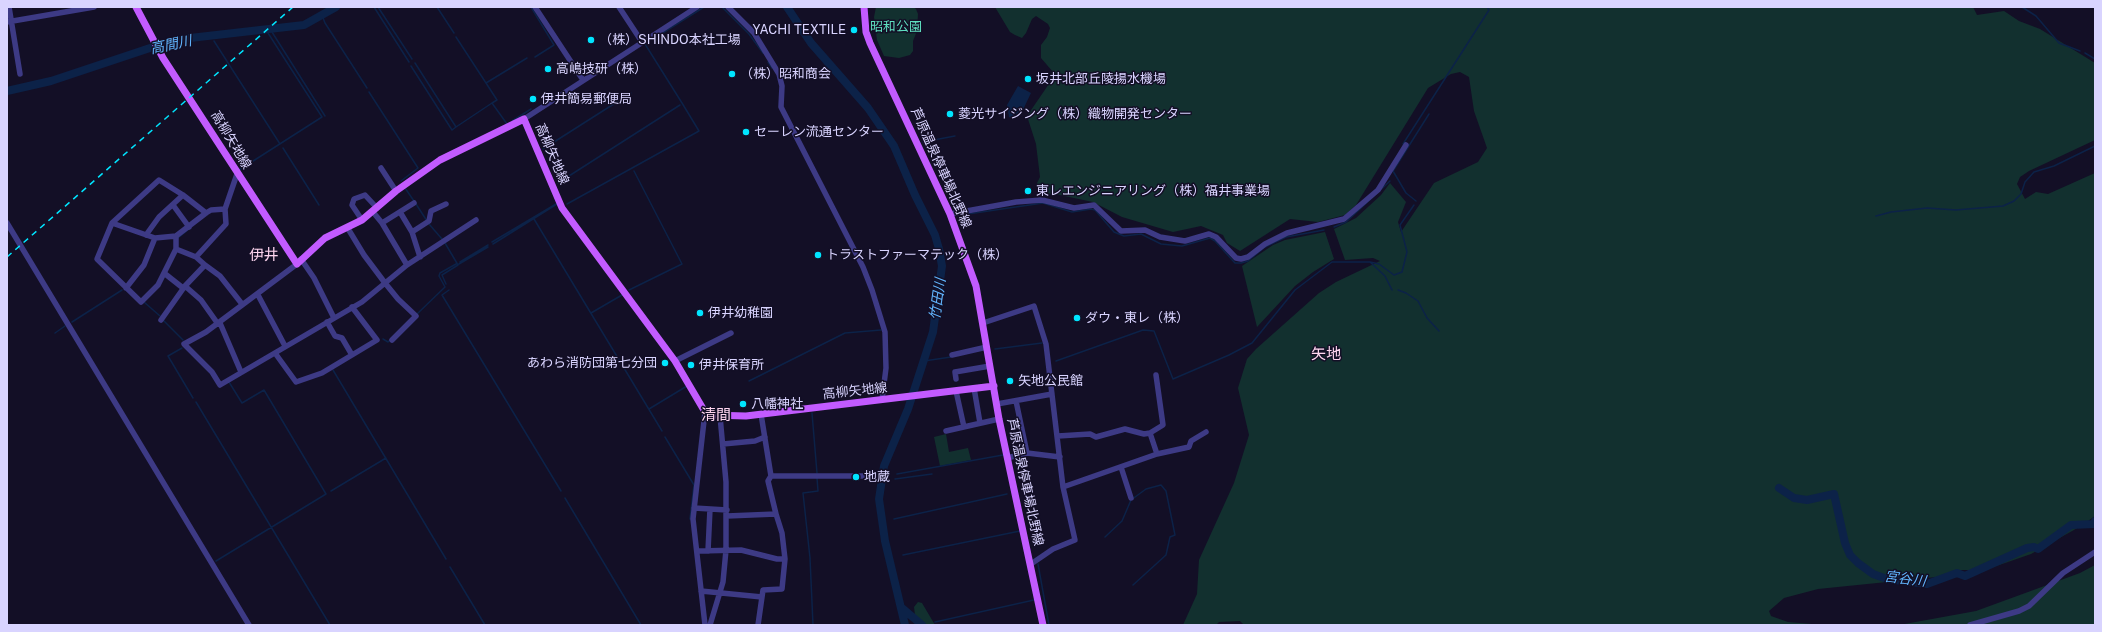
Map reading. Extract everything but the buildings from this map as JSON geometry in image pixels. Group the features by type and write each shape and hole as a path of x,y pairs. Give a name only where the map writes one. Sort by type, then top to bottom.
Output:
{"main road":[{"name":"高柳矢地線","path":"136,7 163,58 198,109 237,174 299,262 324,238 362,220 396,190 440,160 524,119 562,208 675,361 705,412 720,416 762,414 994,386"},
{"name":"芦原温泉停車場北野線","path":"864,7 866,32 870,43 950,214 976,286 999,419 1043,625"}],"street":[{"path":"9,7 9,21 20,74"},
{"path":"9,21 94,7"},
{"path":"535,7 583,80"},
{"path":"619,7 642,42"},
{"path":"524,119 697,7"},
{"path":"728,7 752,32 779,74 782,86 781,107 863,267 885,332 886,400"},
{"path":"950,214 1016,202 1042,200 1074,208 1094,205 1121,231 1145,230 1160,237 1184,241 1209,234 1216,237 1236,258 1241,259 1248,257 1265,244 1287,234 1344,219 1378,190 1406,145"},
{"path":"381,168 396,190"},
{"path":"196,257 226,224 225,209 237,174"},
{"path":"176,236 176,249 158,285 141,302 98,259 112,223 159,180 184,195 206,213"},
{"path":"146,235 159,217 184,195"},
{"path":"362,220 352,204 354,199 365,195 407,265"},
{"path":"382,223 414,203"},
{"path":"412,232 430,221 431,211 446,204"},
{"path":"173,205 189,227"},
{"path":"112,223 155,238 176,236 211,210 225,209"},
{"path":"400,212 412,232 420,257"},
{"path":"334,318 314,278 299,262 258,295 242,304 219,323 184,344 212,372 220,385 362,302 407,265 476,220"},
{"path":"7,223 249,625"},
{"path":"347,227 364,255 385,283 398,299 416,316 392,340"},
{"path":"126,288 144,265 155,238"},
{"path":"176,249 196,257 220,276 242,304"},
{"path":"161,320 184,287 205,264"},
{"path":"164,273 201,300 219,323 241,372"},
{"path":"258,295 285,346"},
{"path":"983,322 1034,306 1046,344 1063,487 1075,540 1053,549 1031,564"},
{"path":"275,353 296,382 322,373 377,340 352,307"},
{"path":"326,322 335,336 342,338 352,355"},
{"path":"675,361 731,333"},
{"path":"952,355 987,347"},
{"path":"956,379 955,372 990,366"},
{"path":"1058,436 1090,434 1100,437 1126,429 1136,433 1150,433 1162,425 1156,376"},
{"path":"974,388 980,423"},
{"path":"956,391 964,427"},
{"path":"997,404 1052,394"},
{"path":"1016,401 1027,453"},
{"path":"705,412 693,519 698,552 705,625"},
{"path":"758,625 763,590 782,589 785,559 782,533 768,481 771,476 762,414"},
{"path":"710,625 720,591 726,550 727,513 720,416"},
{"path":"946,431 999,419"},
{"path":"1063,487 1157,454 1189,447 1191,441 1206,432"},
{"path":"1150,433 1157,454"},
{"path":"723,444 755,441 765,438"},
{"path":"1007,458 1027,453 1060,457"},
{"path":"1121,467 1131,498"},
{"path":"771,476 864,476"},
{"path":"694,508 710,509 727,513 776,514"},
{"path":"708,551 710,509"},
{"path":"698,552 741,550 777,559 785,559"},
{"path":"1970,625 2019,611 2029,606 2063,573 2095,552"},
{"path":"701,591 720,591 762,597"}],"green space":[{"name":"昭和公園","path":"876,7 913,7 916,9 918,14 917,31 913,41 913,51 910,55 899,58 884,56 877,40 874,17"},
{"path":"995,7 1973,7 1977,15 2004,11 2019,21 2040,29 2095,63 2095,140 2029,171 2020,177 2017,184 2025,199 2036,192 2048,194 2095,173 2095,516 2081,526 2031,554 1985,570 1958,570 1946,576 1818,589 1784,598 1769,611 1771,616 1788,622 1824,625 1244,625 1240,621 1219,622 1216,625 1183,625 1197,594 1199,560 1234,483 1249,435 1238,388 1247,359 1256,349 1319,293 1336,282 1380,261 1373,258 1345,260 1334,229 1356,218 1381,195 1390,183 1406,202 1398,222 1401,232 1434,183 1478,162 1487,148 1474,111 1469,77 1460,72 1451,74 1428,88 1356,205 1345,215 1318,222 1290,219 1240,251 1227,243 1223,235 1201,226 1173,232 1122,217 1093,202 1055,194 1038,193 1037,183 1040,177 1036,144 1027,116 1053,78 1053,72 1041,58 1041,45 1047,37 1050,28 1048,24 1036,16 1032,19 1026,33 1022,38 1010,32"},
{"path":"1325,232 1334,259 1313,272 1295,286 1257,327 1242,266 1273,245 1285,240"},
{"path":"946,434 949,452 968,448 971,460 940,466 934,437"},
{"path":"2095,565 2095,625 1899,625 1976,611 2080,573"},
{"path":"918,602 922,603 935,625 925,625 915,615 914,607"}],"water":[{"path":"1018,86 1031,93 1020,116 1013,119 1009,117 1007,105"}],"waterway":[{"name":"高間川","path":"7,91 51,81 165,43 190,38 304,25 336,7"},
{"path":"374,7 409,62"},
{"path":"378,7 412,59"},
{"path":"437,7 454,33"},
{"path":"531,7 554,45 535,57"},
{"path":"653,39 704,7"},
{"path":"722,7 749,34 763,53"},
{"name":"竹田川","path":"787,7 811,43 868,108 894,146 915,195 935,235 939,249 942,266 933,332 908,409 884,466 879,499 885,541 905,625"},
{"path":"1403,144 1489,10 1487,7"},
{"path":"2022,7 2036,16 2059,43 2080,51"},
{"path":"322,15 325,23 367,88"},
{"path":"272,32 325,116"},
{"path":"239,170 322,117 268,33"},
{"path":"456,37 486,83 527,58"},
{"path":"214,41 280,144"},
{"path":"645,44 682,103"},
{"path":"2085,53 2095,59"},
{"path":"768,62 772,68"},
{"path":"415,63 456,127 492,103"},
{"path":"411,66 452,130 456,127"},
{"path":"486,83 497,100 492,103 507,124"},
{"path":"369,92 418,168 401,181"},
{"path":"543,149 631,93"},
{"path":"567,204 699,131 682,103"},
{"path":"558,183 680,105"},
{"path":"512,121 531,109"},
{"path":"1416,201 1406,193 1393,171 1429,114"},
{"path":"923,142 955,136"},
{"path":"1876,216 1891,212 1927,208 1956,210 2003,206 2014,201 2021,194 2025,182 2034,172 2054,166 2095,146"},
{"path":"283,148 319,205"},
{"path":"629,290 682,264 634,171"},
{"path":"1334,227 1346,222 1390,181"},
{"path":"405,188 414,201"},
{"path":"961,215 1043,203 1072,212 1091,209 1095,210 1114,232 1124,236 1141,234 1161,244 1182,246 1210,238 1215,241 1235,263 1248,261 1265,247 1286,237 1324,230"},
{"path":"416,204 427,221"},
{"path":"492,242 556,204"},
{"path":"493,244 557,204"},
{"path":"1370,262 1379,264 1394,275 1402,272 1407,252 1400,225 1414,205"},
{"path":"534,219 662,431"},
{"path":"429,224 442,239"},
{"path":"178,238 189,229"},
{"path":"445,243 458,265 442,275 446,284"},
{"path":"460,262 488,245"},
{"path":"459,264 488,247"},
{"path":"1056,361 1143,330 1154,331 1173,379 1229,355 1252,343 1295,290 1332,262 1370,262 1385,276 1392,290"},
{"path":"417,314 445,287 439,276 440,273 456,264"},
{"path":"72,322 122,290"},
{"path":"449,290 442,295 561,491"},
{"path":"1398,290 1406,293 1418,301 1427,318 1439,331"},
{"path":"591,313 622,295"},
{"path":"144,302 160,316"},
{"path":"163,320 183,340"},
{"path":"55,333 65,326"},
{"path":"749,381 845,333 881,330"},
{"path":"383,339 388,342 390,340"},
{"path":"995,349 1042,343"},
{"path":"182,348 168,356 193,398"},
{"path":"924,361 951,357"},
{"path":"333,370 446,559"},
{"path":"216,561 326,494 264,390 242,403 229,382"},
{"path":"649,409 687,386"},
{"path":"196,402 330,625"},
{"path":"812,413 817,473"},
{"path":"665,437 694,485 690,519"},
{"path":"897,474 1003,455"},
{"path":"331,491 386,458"},
{"path":"895,479 932,474"},
{"path":"813,625 810,558 803,493 818,491 817,478"},
{"path":"1105,537 1122,521 1131,500 1146,489 1161,485 1166,491 1175,535 1170,537 1166,555 1133,585"},
{"name":"宮谷川","path":"1779,488 1794,498 1807,500 1834,494 1845,543 1850,555 1858,563 1873,574 1887,579 1927,584 1957,573 1965,576 2027,548 2034,547 2038,549 2071,525 2094,524 2095,521"},
{"path":"894,519 1007,494"},
{"path":"565,498 641,625"},
{"path":"903,555 1020,531"},
{"path":"1038,564 1049,625"},
{"path":"450,567 485,625"},
{"path":"935,622 1034,600"},
{"path":"902,608 922,625"}],"railway":[{"path":"7,257 293,7"}],"place":[{"name":"YACHI TEXTILE","path":"854,30"},
{"name":"（株）SHINDO本社工場","path":"591,40"},
{"name":"高嶋技研（株）","path":"548,69"},
{"name":"（株）昭和商会","path":"732,74"},
{"name":"坂井北部丘陵揚水機場","path":"1028,79"},
{"name":"伊井簡易郵便局","path":"533,99"},
{"name":"菱光サイジング（株）織物開発センター","path":"950,114"},
{"name":"セーレン流通センター","path":"746,132"},
{"name":"東レエンジニアリング（株）福井事業場","path":"1028,191"},
{"name":"トラストファーマテック（株）","path":"818,255"},
{"name":"伊井幼稚園","path":"700,313"},
{"name":"ダウ・東レ（株）","path":"1077,318"},
{"name":"あわら消防団第七分団","path":"665,363"},
{"name":"伊井保育所","path":"691,365"},
{"name":"矢地公民館","path":"1010,381"},
{"name":"八幡神社","path":"743,404"},
{"name":"地蔵","path":"856,477"}],"district":[{"name":"伊井","path":"264,255"},
{"name":"矢地","path":"1326,354"},
{"name":"清間","path":"716,415"}]}
